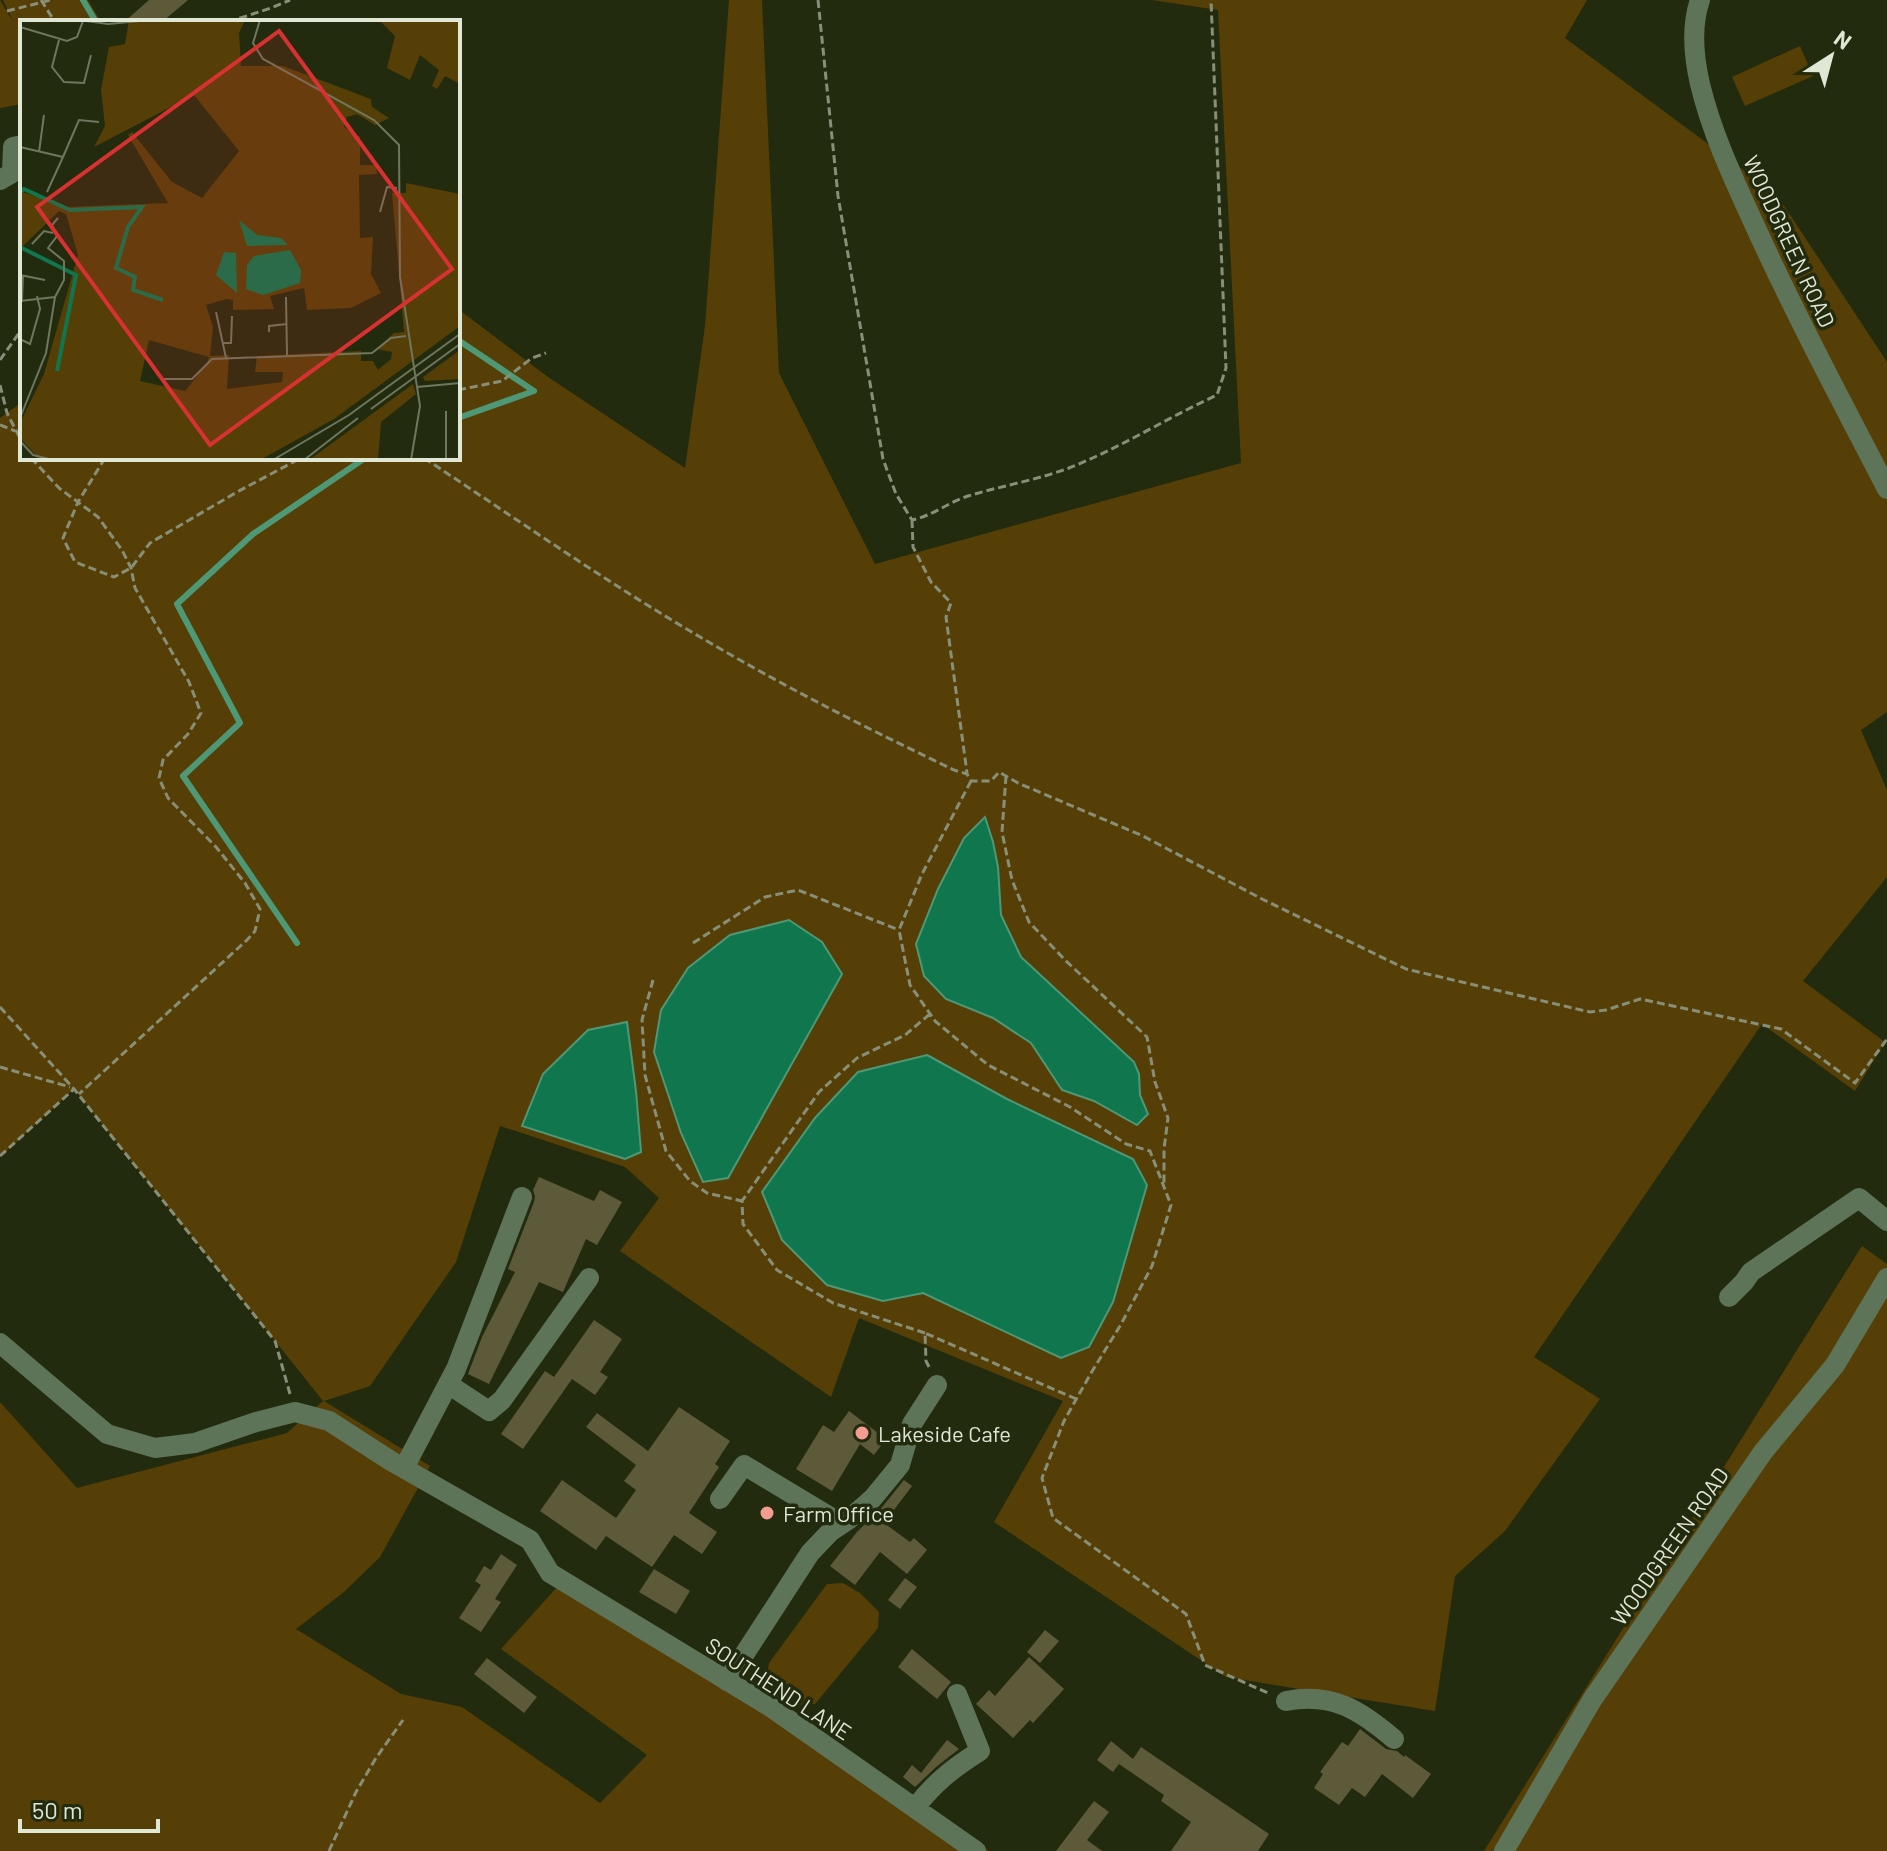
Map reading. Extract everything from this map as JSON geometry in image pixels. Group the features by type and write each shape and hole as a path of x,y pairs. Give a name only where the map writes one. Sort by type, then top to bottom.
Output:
{"street":[{"name":"WOODGREEN ROAD","path":"1700,0 1696,11 1695,54 1700,84 1718,146 1785,291 1887,489"},
{"path":"0,180 12,173 13,147 20,145"},
{"path":"0,1343 107,1434 155,1448 195,1443 295,1412 329,1421 404,1468 456,1369 522,1197"},
{"path":"1729,1297 1751,1272 1859,1198 1887,1221"},
{"path":"448,1384 489,1411 502,1400 589,1278"},
{"name":"WOODGREEN ROAD","path":"1504,1851 1592,1700 1763,1452 1835,1365 1887,1278"},
{"path":"727,1681 810,1553 830,1532 873,1498 900,1465 912,1424 937,1385"},
{"path":"720,1499 744,1465 842,1524"},
{"name":"SOUTHEND LANE","path":"404,1468 530,1540 550,1573 772,1708 976,1851"},
{"path":"915,1808 931,1787 980,1751 957,1694"},
{"path":"1286,1701 1304,1697 1329,1700 1355,1710 1394,1739"}],"path":[{"path":"7,11 51,0"},
{"path":"234,20 290,0"},
{"path":"818,0 838,196 880,445 896,494 912,520 913,547 931,582 951,603 946,617 967,774 971,781"},
{"path":"912,520 964,497 1067,469 1217,395 1226,368 1211,0"},
{"path":"42,1 54,20"},
{"path":"0,360 20,332"},
{"path":"460,390 502,381 532,358 546,353"},
{"path":"0,385 7,413 20,438"},
{"path":"0,425 17,431"},
{"path":"33,460 59,488 98,517 122,550 131,568 135,588 189,682 201,713 188,734 163,760 159,778 168,798 216,847 245,883 260,909 255,931 247,940 79,1094"},
{"path":"104,460 78,502 63,538 75,562 114,577 131,568 150,543 297,460"},
{"path":"427,460 690,631 868,729 967,774"},
{"path":"971,781 991,781 999,772 1143,836 1262,899 1406,969 1590,1012 1640,999 1781,1029 1855,1083 1887,1039"},
{"path":"1006,776 1002,832 1012,880 1029,922 1147,1037 1155,1082 1168,1118 1164,1188"},
{"path":"971,781 922,874 899,930 910,985 935,1021 988,1065 1070,1107 1126,1144 1150,1151 1171,1205 1152,1266 1064,1421 1042,1478 1053,1518 1186,1614 1205,1665 1286,1701"},
{"path":"693,943 765,897 798,890 899,930"},
{"path":"653,980 642,1020 645,1075 666,1151 690,1181 707,1193 742,1201"},
{"path":"0,1007 79,1094 275,1341 295,1412"},
{"path":"930,1014 905,1035 857,1058 819,1092 742,1201 743,1224 777,1270 833,1303 925,1333 1076,1399"},
{"path":"0,1067 74,1089"},
{"path":"0,1156 74,1089"},
{"path":"925,1333 926,1361 937,1385"},
{"path":"329,1851 356,1792 403,1720"}],"shaded area":[{"path":"0,0 14,23 3,0 88,0 100,20 20,20 20,104 0,108"},
{"path":"729,0 762,0 779,373 875,564 1241,463 1218,10 1152,0 1587,0 1565,38 1777,195 1887,362 1887,712 1861,730 1887,790 1887,877 1803,981 1885,1042 1855,1091 1762,1024 1534,1357 1600,1399 1505,1531 1455,1576 1435,1711 1226,1677 994,1522 1063,1401 859,1318 831,1397 620,1251 659,1198 625,1167 500,1126 456,1262 370,1386 324,1401 430,1466 380,1557 344,1592 296,1629 401,1694 462,1707 600,1803 647,1755 501,1649 569,1574 989,1851 0,1851 0,1402 77,1488 287,1433 323,1401 74,1089 0,1157 0,418 20,403 20,460 460,460 460,311 548,377 685,468 705,326"},
{"path":"1800,46 1813,76 1745,106 1732,77"},
{"path":"985,817 998,867 1001,915 1021,957 1134,1062 1139,1074 1140,1095 1148,1114 1137,1125 1094,1101 1062,1090 1031,1043 993,1018 946,999 924,976 916,944 938,889 964,838"},
{"path":"789,920 822,942 842,974 728,1178 703,1182 681,1133 654,1052 661,1010 688,968 730,935"},
{"path":"627,1022 641,1152 625,1159 522,1126 543,1074 588,1030"},
{"path":"927,1055 1007,1099 1133,1159 1147,1185 1113,1302 1089,1347 1061,1358 923,1293 883,1301 827,1285 782,1240 762,1192 815,1118 858,1072"},
{"path":"1862,1246 1887,1264 1887,1851 1484,1851"},
{"path":"843,1583 860,1593 879,1612 878,1628 815,1704 800,1705 777,1688 767,1675 769,1663 827,1584"}],"building":[{"path":"149,0 188,0 164,20 126,20"},
{"path":"539,1177 594,1201 600,1190 622,1202 597,1245 586,1239 563,1292 539,1282 489,1384 468,1374 482,1337 515,1272 508,1269 534,1202 533,1190"},
{"path":"594,1320 622,1339 600,1372 608,1377 595,1395 572,1379 523,1449 501,1434 545,1371 554,1377"},
{"path":"679,1407 730,1441 715,1464 719,1467 689,1513 717,1532 702,1554 674,1535 652,1567 606,1536 596,1550 540,1511 562,1480 616,1518 636,1490 624,1481 636,1465 586,1427 597,1413 648,1451"},
{"path":"849,1411 886,1439 874,1455 860,1444 832,1491 796,1469 823,1425 834,1432"},
{"path":"904,1480 912,1486 884,1523 910,1542 914,1538 927,1550 907,1574 880,1552 855,1585 830,1566"},
{"path":"501,1554 517,1565 495,1599 501,1602 481,1632 459,1618 481,1585 475,1581 484,1566 491,1570"},
{"path":"654,1569 690,1591 676,1614 639,1592"},
{"path":"905,1578 917,1587 900,1609 888,1600"},
{"path":"1045,1630 1059,1641 1040,1663 1027,1652"},
{"path":"912,1649 951,1682 937,1699 898,1667"},
{"path":"1029,1657 1064,1689 1033,1723 1030,1720 1013,1738 976,1704 989,1690 995,1696"},
{"path":"487,1658 537,1697 524,1713 474,1674"},
{"path":"1360,1729 1386,1749 1405,1755 1431,1774 1413,1798 1382,1774 1365,1797 1352,1788 1339,1805 1314,1788 1323,1774 1320,1772 1342,1742 1348,1746"},
{"path":"947,1740 959,1749 915,1787 903,1777 912,1765 921,1773"},
{"path":"1111,1741 1133,1759 1141,1747 1269,1834 1258,1851 1171,1851 1191,1822 1161,1801 1164,1795 1119,1764 1113,1772 1097,1760"},
{"path":"1094,1801 1109,1812 1087,1840 1102,1851 1056,1851"}],"waterway":[{"path":"83,0 95,20"},
{"path":"460,341 534,391 460,417"},
{"path":"297,943 183,776 240,723 177,604 253,534 362,460"}],"place":[{"name":"Lakeside Cafe","path":"862,1433"},
{"name":"Farm Office","path":"767,1513"}]}
